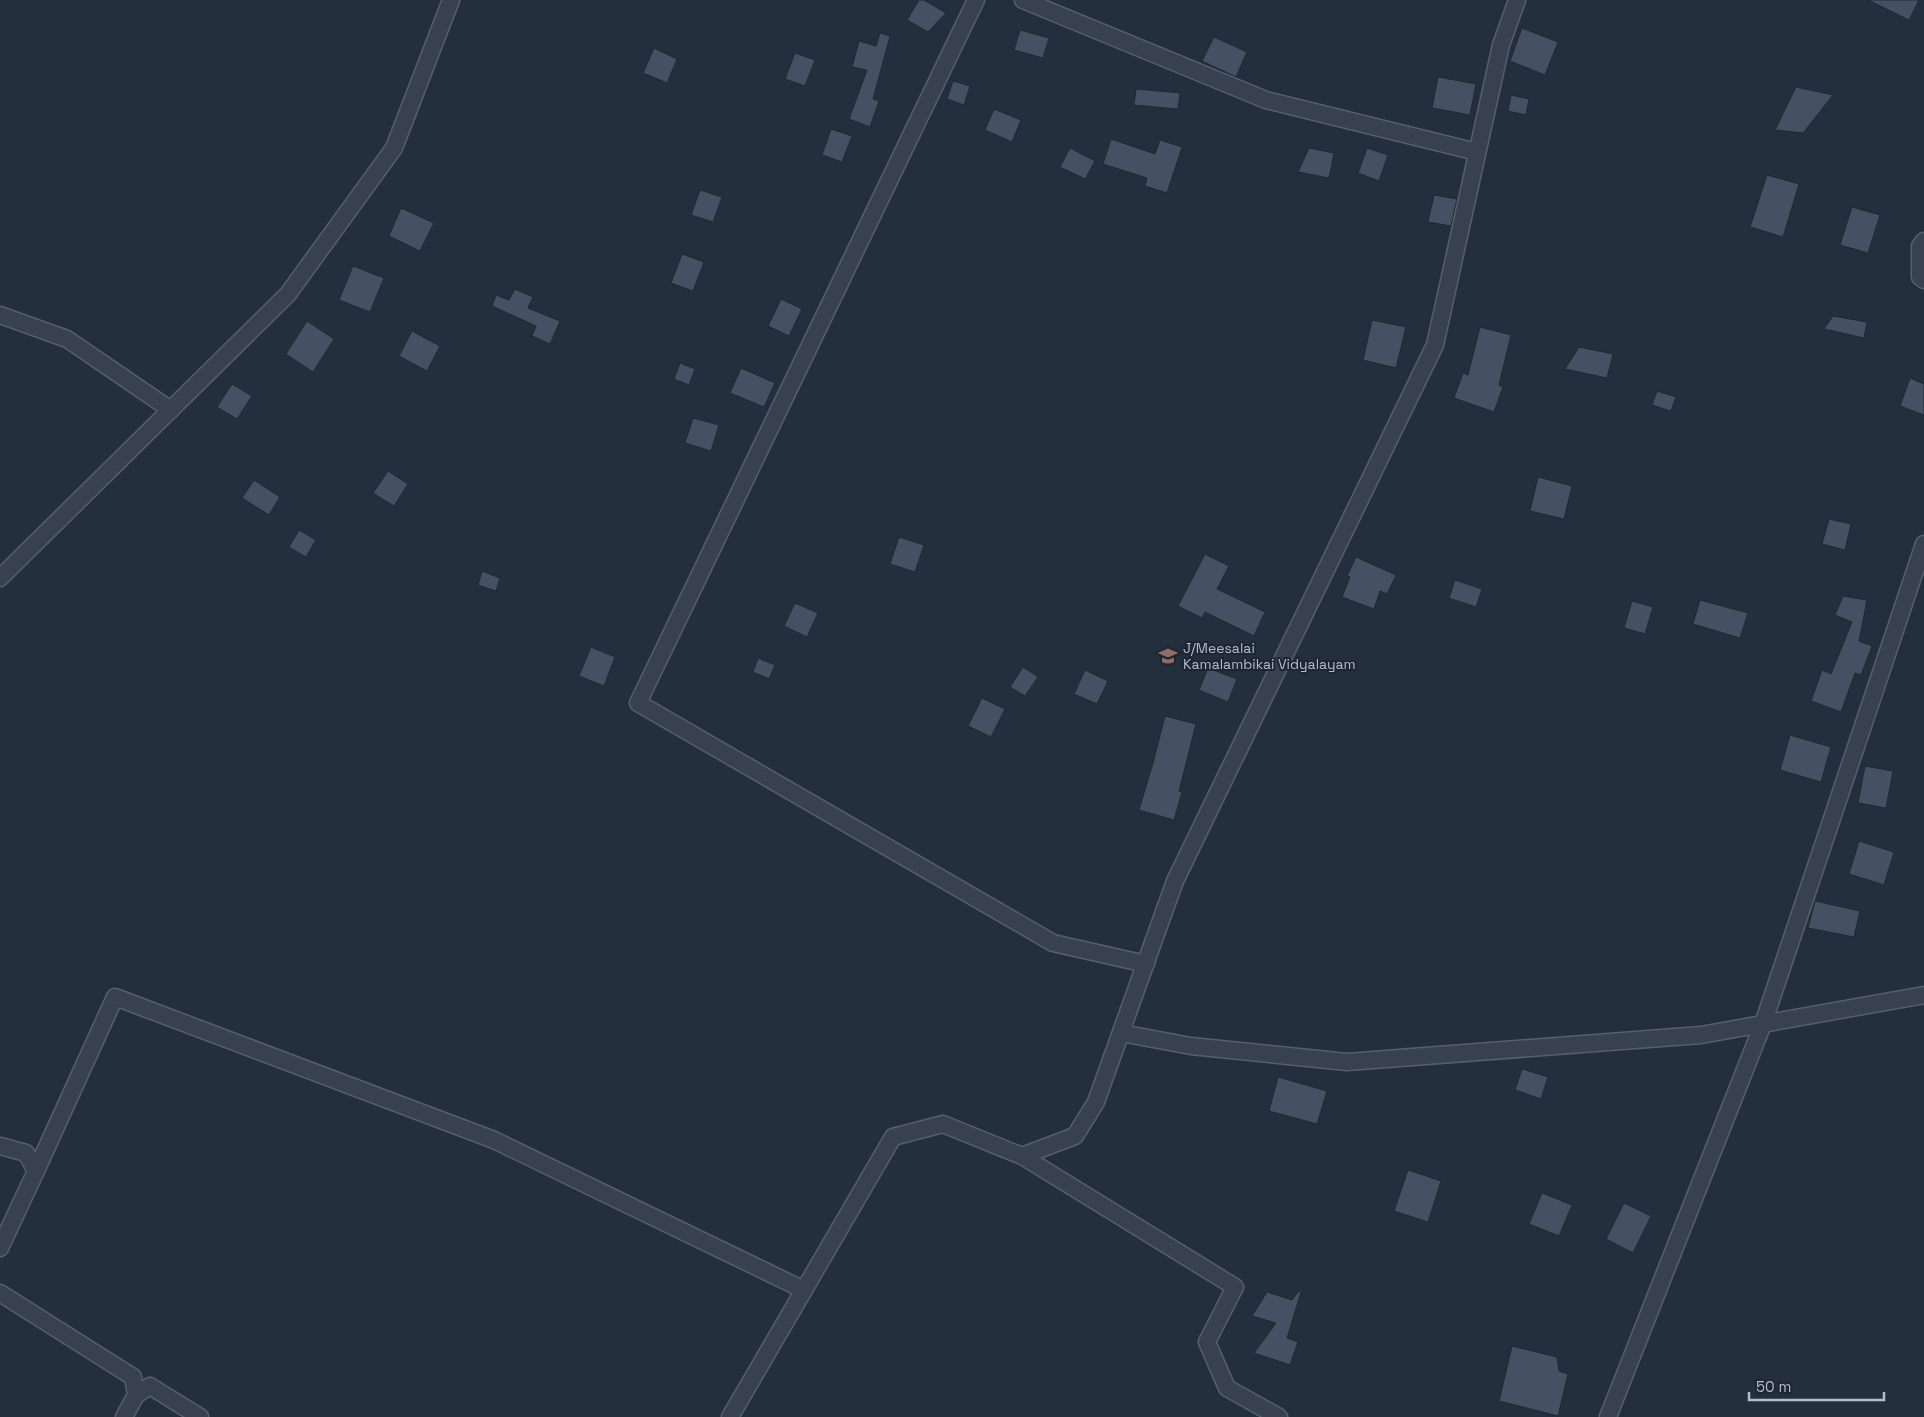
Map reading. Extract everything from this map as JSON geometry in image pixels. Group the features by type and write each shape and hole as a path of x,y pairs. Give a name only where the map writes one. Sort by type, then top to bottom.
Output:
{"street":[{"path":"0,578 288,294 394,148 451,0"},
{"path":"976,0 638,703 1053,943 1146,964"},
{"path":"1023,0 1266,100 1477,152"},
{"path":"1022,1156 1075,1136 1096,1102 1175,882 1435,345 1501,45 1517,0"},
{"path":"1924,241 1920,246 1920,277 1924,280"},
{"path":"0,315 67,339 171,410"},
{"path":"1608,1417 1763,1024 1924,544"},
{"path":"1121,1033 1191,1046 1347,1062 1701,1035 1924,995"},
{"path":"0,1248 115,997 494,1140 804,1290"},
{"path":"730,1417 894,1137 943,1124 1022,1156 1235,1287 1207,1342 1227,1388 1279,1417"},
{"path":"0,1146 26,1153 36,1171"},
{"path":"0,1293 132,1377 136,1395"},
{"path":"124,1417 136,1395 150,1386 200,1417"}],"building":[{"path":"919,0 924,0 946,13 928,32 907,20"},
{"path":"1868,0 1919,0 1909,20"},
{"path":"1522,28 1558,42 1545,75 1510,61"},
{"path":"1020,30 1049,38 1043,58 1014,50"},
{"path":"880,33 890,36 873,99 879,101 870,127 849,119 867,70 852,67 859,41 876,46"},
{"path":"1214,37 1247,52 1236,77 1202,61"},
{"path":"654,48 677,59 667,83 643,73"},
{"path":"795,53 815,60 805,86 785,79"},
{"path":"1438,77 1476,84 1470,115 1432,108"},
{"path":"953,81 970,86 964,105 947,99"},
{"path":"1796,87 1833,95 1803,133 1775,130"},
{"path":"1136,89 1180,93 1178,109 1134,105"},
{"path":"1511,95 1529,99 1526,115 1508,111"},
{"path":"994,109 1021,120 1012,142 985,130"},
{"path":"831,129 852,136 842,162 822,155"},
{"path":"1111,139 1155,154 1160,140 1182,147 1167,193 1145,186 1147,178 1103,164"},
{"path":"1070,148 1095,161 1085,179 1060,167"},
{"path":"1309,148 1334,153 1329,178 1298,172"},
{"path":"1367,148 1388,155 1379,181 1358,173"},
{"path":"1767,175 1799,184 1783,237 1750,227"},
{"path":"700,190 722,197 713,222 691,215"},
{"path":"1434,195 1457,199 1451,226 1428,222"},
{"path":"1852,207 1880,215 1868,253 1840,245"},
{"path":"401,208 434,223 420,251 389,236"},
{"path":"682,254 704,262 693,291 671,283"},
{"path":"353,266 384,278 370,312 339,300"},
{"path":"515,289 533,297 528,308 560,321 550,344 532,336 536,326 492,306 496,295 509,300"},
{"path":"781,299 802,309 789,336 768,326"},
{"path":"1833,316 1867,322 1864,338 1824,329"},
{"path":"1372,320 1406,327 1396,368 1363,360"},
{"path":"307,321 334,339 313,372 286,354"},
{"path":"1480,327 1511,335 1499,385 1503,387 1494,412 1454,398 1463,373 1468,375"},
{"path":"412,331 440,346 427,371 399,356"},
{"path":"1579,347 1613,354 1607,378 1565,369"},
{"path":"680,363 695,369 689,385 674,379"},
{"path":"741,368 775,383 764,407 730,393"},
{"path":"1910,378 1924,384 1924,415 1900,406"},
{"path":"232,384 252,396 237,419 217,407"},
{"path":"1657,391 1676,397 1671,411 1652,405"},
{"path":"693,418 719,425 711,451 685,443"},
{"path":"388,471 408,484 394,506 373,493"},
{"path":"1538,477 1572,486 1564,519 1530,511"},
{"path":"254,480 280,497 269,515 242,498"},
{"path":"1829,519 1851,524 1845,550 1822,544"},
{"path":"299,530 316,540 306,557 289,547"},
{"path":"899,537 924,545 915,572 890,564"},
{"path":"1205,554 1229,566 1217,589 1265,612 1254,636 1205,612 1202,618 1178,606"},
{"path":"1356,557 1396,575 1387,594 1380,591 1374,609 1342,597 1350,577 1347,576"},
{"path":"482,571 500,578 496,591 478,585"},
{"path":"1455,580 1482,589 1476,607 1449,598"},
{"path":"1843,596 1867,600 1859,641 1872,646 1861,675 1855,673 1841,712 1811,701 1822,670 1831,674 1852,622 1835,615"},
{"path":"1700,600 1748,613 1740,638 1693,624"},
{"path":"1632,601 1653,607 1645,634 1624,628"},
{"path":"795,603 818,613 807,637 784,626"},
{"path":"591,647 615,657 604,686 579,676"},
{"path":"758,658 775,665 769,679 753,672"},
{"path":"1023,667 1038,677 1025,696 1010,687"},
{"path":"1208,668 1237,679 1228,702 1199,690"},
{"path":"1085,670 1108,681 1097,704 1074,694"},
{"path":"982,698 1005,709 991,737 968,726"},
{"path":"1165,716 1196,724 1179,791 1182,792 1174,820 1139,810"},
{"path":"1790,735 1831,747 1821,782 1780,770"},
{"path":"1865,766 1893,771 1886,808 1858,803"},
{"path":"1859,841 1894,852 1884,885 1849,874"},
{"path":"1815,901 1860,911 1854,937 1808,928"},
{"path":"1522,1069 1548,1077 1541,1099 1515,1090"},
{"path":"1278,1077 1327,1091 1317,1124 1269,1111"},
{"path":"1408,1170 1441,1181 1428,1222 1394,1211"},
{"path":"1542,1193 1572,1205 1559,1236 1529,1224"},
{"path":"1624,1203 1651,1216 1633,1253 1606,1239"},
{"path":"1299,1291 1301,1292 1287,1338 1298,1342 1290,1365 1254,1353 1276,1323 1252,1316 1267,1292 1292,1300"},
{"path":"1512,1346 1557,1357 1559,1371 1568,1374 1558,1416 1499,1401"}],"place":[{"name":"J/Meesalai Kamalambikai Vidyalayam","path":"1168,656"}]}
